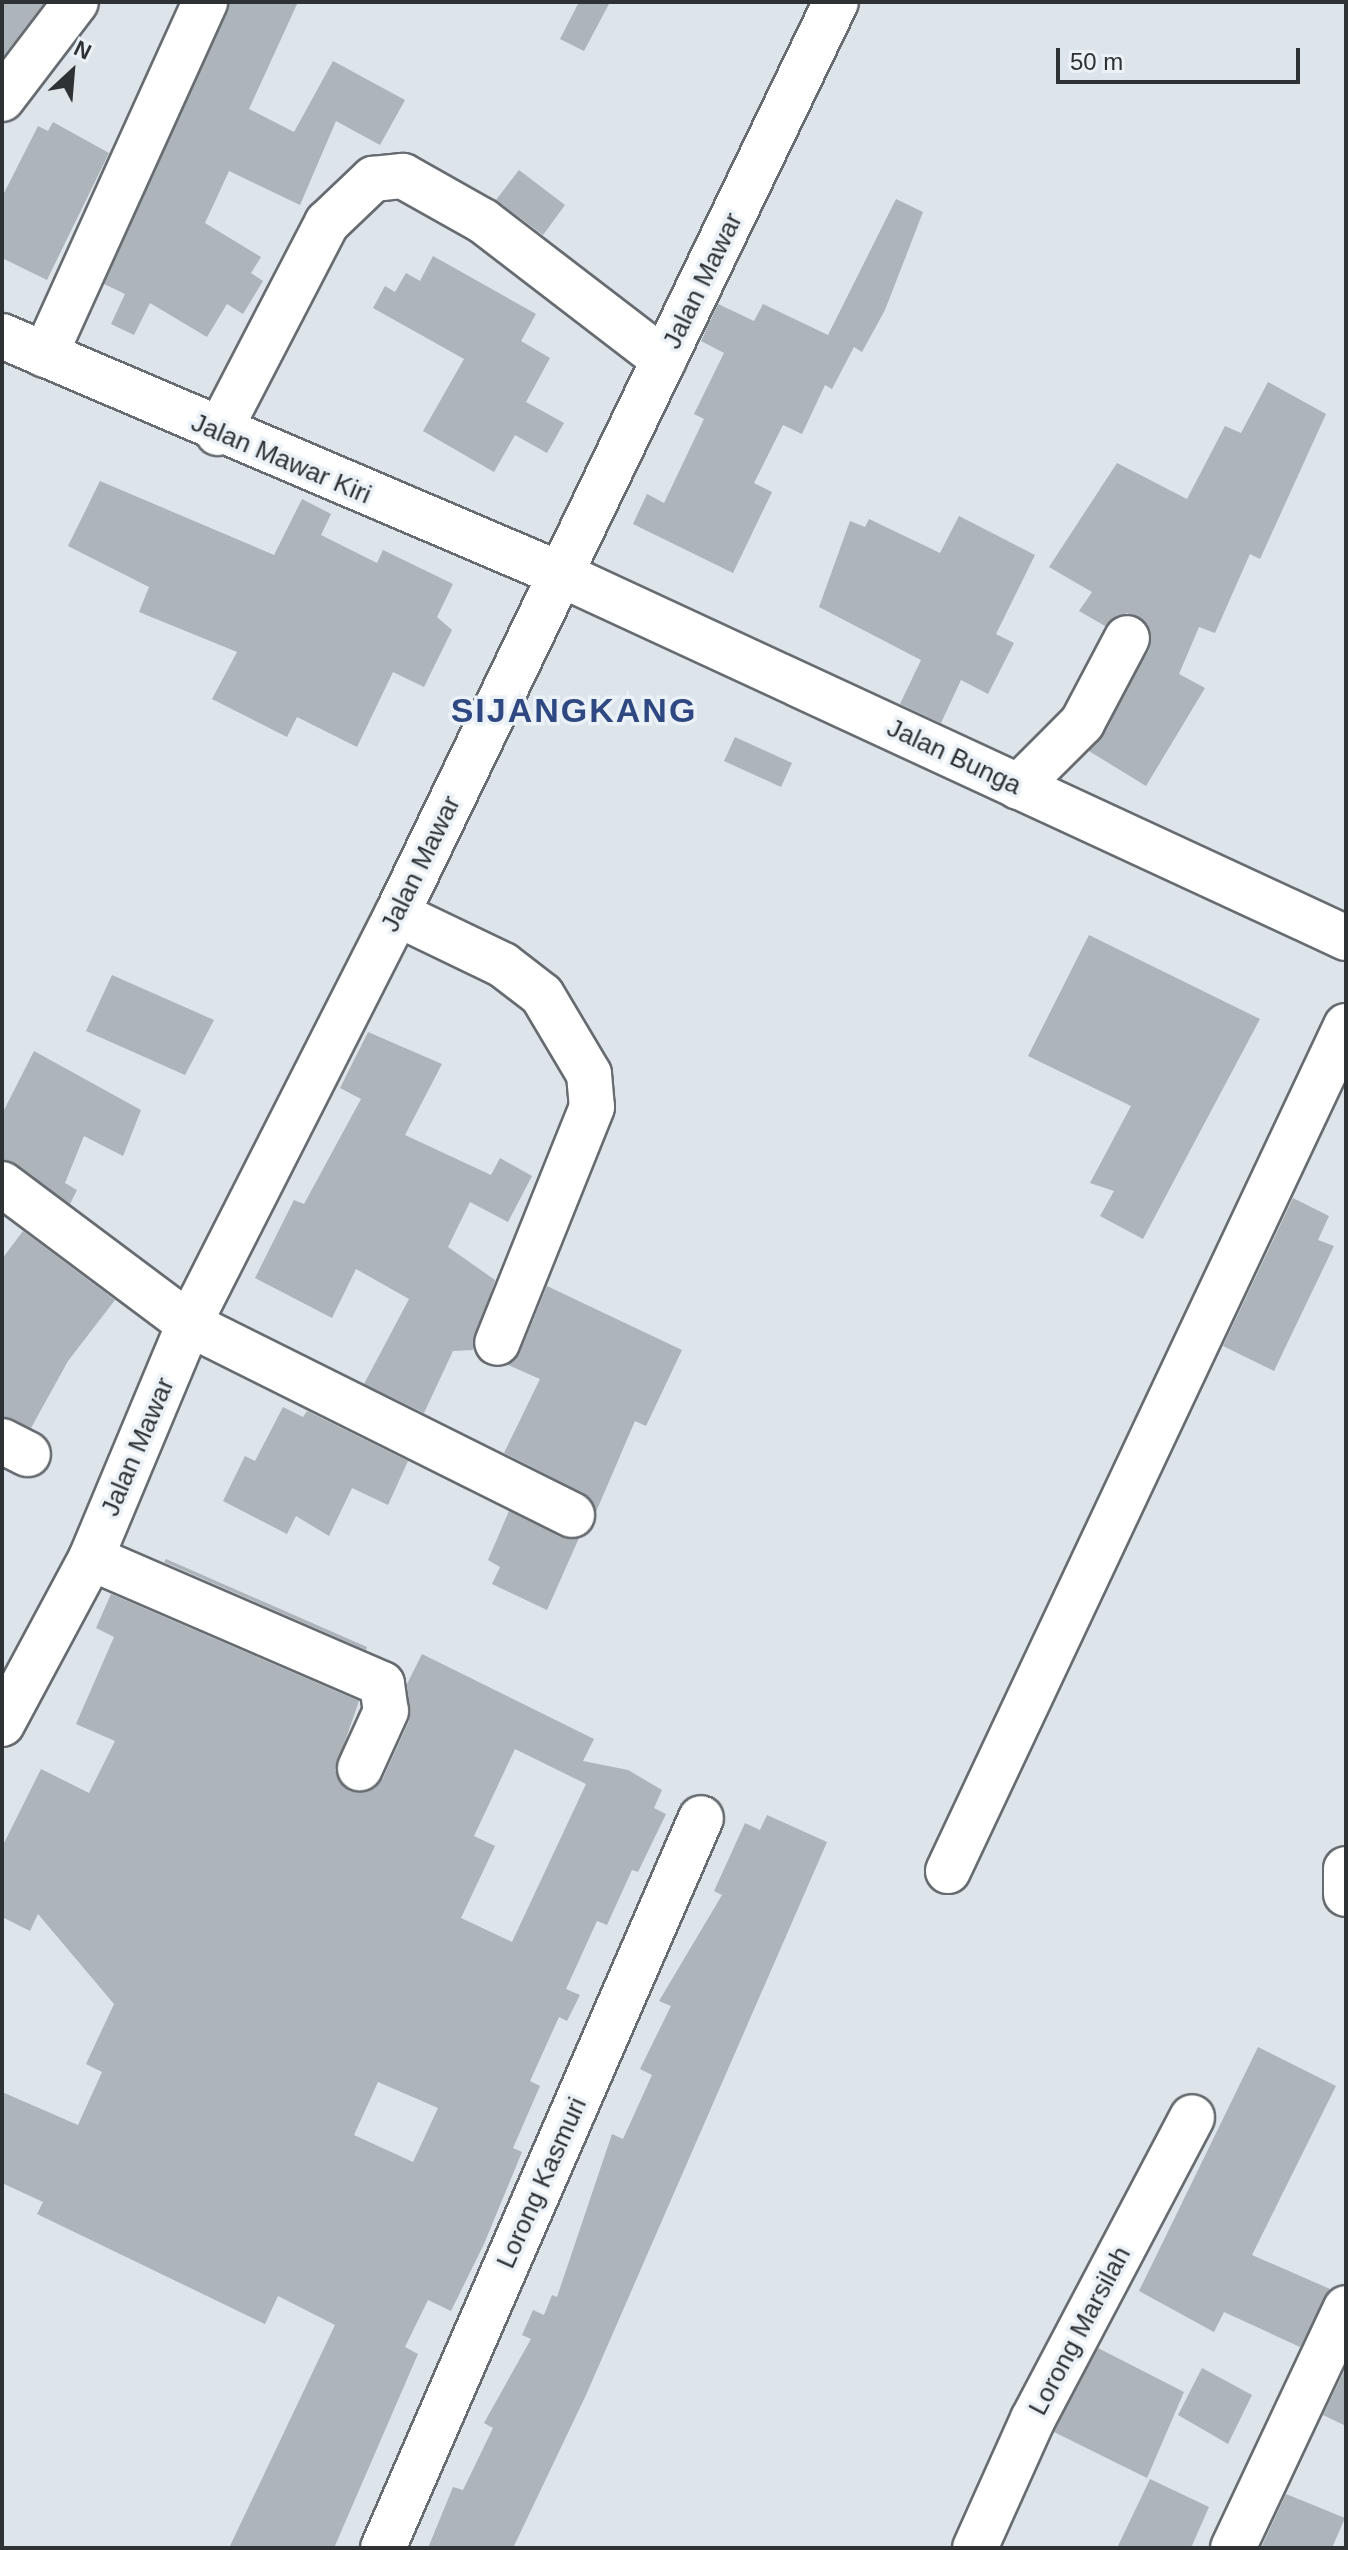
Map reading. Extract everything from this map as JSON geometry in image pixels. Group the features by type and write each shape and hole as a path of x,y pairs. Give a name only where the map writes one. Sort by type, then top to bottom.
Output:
{"street":[{"path":"2,99 76,2"},
{"path":"45,355 205,2"},
{"name":"Jalan Mawar","path":"4,1716 91,1558 189,1324 397,914 836,2"},
{"path":"218,433 327,223 373,179 403,176 483,221 664,360"},
{"name":"Jalan Mawar Kiri","path":"2,336 218,433 562,575"},
{"name":"Jalan Bunga","path":"562,575 1346,938"},
{"path":"1018,787 1082,723 1127,638"},
{"path":"397,914 503,965 542,995 589,1074 592,1107 497,1343"},
{"path":"948,1871 1346,1026"},
{"path":"2,1184 94,1246 189,1324 572,1515"},
{"path":"91,1558 382,1684 386,1711 360,1768"},
{"name":"Lorong Kasmuri","path":"383,2548 701,1818"},
{"path":"1346,1869 1346,1894"},
{"name":"Lorong Marsilah","path":"975,2548 1033,2419 1192,2117"},
{"path":"1233,2548 1346,2308"}],"building":[{"path":"2,2 45,2 2,58"},
{"path":"230,2 298,2 249,109 294,132 333,61 405,100 380,145 336,121 300,205 229,171 205,223 261,257 251,273 263,281 243,314 227,304 207,337 150,303 134,335 111,324 125,294 104,284"},
{"path":"579,2 610,2 584,51 560,39"},
{"path":"53,122 109,153 47,280 2,258 2,197 38,126 48,131"},
{"path":"519,170 565,205 543,235 496,200"},
{"path":"896,199 923,212 885,310 862,352 854,347 832,389 825,385 802,434 783,425 754,483 772,492 733,573 633,524 647,494 664,503 704,419 694,414 724,353 701,341 718,304 754,321 763,304 828,335"},
{"path":"433,256 536,314 521,341 550,358 526,402 564,423 547,453 515,435 494,472 423,431 464,359 373,308 385,286 395,292 406,273 420,281"},
{"path":"1268,382 1326,414 1260,559 1250,554 1215,633 1199,627 1179,674 1205,688 1146,786 1089,751 1149,650 1148,625 1127,613 1105,626 1079,611 1092,592 1049,567 1117,463 1187,499 1225,426 1241,433"},
{"path":"100,481 274,555 302,499 331,514 321,535 377,563 383,550 453,584 437,617 452,630 424,687 393,672 357,747 297,717 287,737 212,699 237,652 139,612 149,587 68,546"},
{"path":"959,516 1035,555 996,634 1014,643 988,694 961,680 941,723 900,704 921,660 819,607 850,521 865,527 869,519 940,553"},
{"path":"735,737 792,763 781,787 724,761"},
{"path":"1089,935 1260,1019 1143,1239 1100,1216 1114,1191 1090,1183 1131,1106 1028,1056"},
{"path":"112,975 214,1020 185,1075 86,1031"},
{"path":"368,1032 442,1064 405,1135 491,1175 500,1158 532,1176 508,1222 470,1202 448,1247 495,1280 473,1350 453,1351 424,1413 364,1384 409,1299 356,1269 332,1318 255,1278 294,1200 304,1204 361,1099 340,1088"},
{"path":"34,1051 141,1110 123,1156 84,1136 65,1183 77,1190 70,1204 2,1160 2,1114"},
{"path":"1293,1198 1329,1216 1318,1240 1334,1246 1274,1371 1223,1346"},
{"path":"23,1231 115,1300 68,1361 31,1428 2,1416 2,1259"},
{"path":"547,1286 682,1350 646,1426 635,1421 596,1512 583,1493 504,1453 540,1379 508,1365 520,1352"},
{"path":"283,1407 303,1417 307,1411 408,1461 388,1505 352,1488 329,1536 296,1516 287,1534 223,1501 245,1456 255,1461"},
{"path":"509,1511 561,1537 579,1538 547,1610 492,1584 500,1567 488,1560"},
{"path":"166,1559 367,1647 366,1650 164,1562"},
{"path":"111,1594 359,1701 335,1770 350,1791 374,1789 383,1778 409,1721 407,1684 422,1654 594,1739 583,1761 628,1770 662,1790 654,1808 666,1814 638,1872 632,1870 607,1925 597,1921 566,1989 580,1995 567,2021 559,2017 530,2081 540,2086 513,2148 522,2152 484,2244 451,2311 428,2300 405,2347 418,2354 334,2548 229,2548 335,2325 278,2296 265,2324 37,2214 43,2202 2,2183 2,2092 78,2125 102,2072 86,2064 114,2004 38,1914 30,1931 2,1917 2,1847 41,1769 89,1793 115,1741 76,1724 114,1637 96,1628","holes":["515,1749 586,1784 512,1942 461,1918 495,1846 474,1836","378,2082 438,2108 413,2162 354,2135"]},
{"path":"767,1815 827,1842 586,2395 513,2548 428,2548 453,2487 463,2490 493,2428 484,2423 531,2339 522,2335 533,2310 544,2315 552,2295 557,2297 612,2134 623,2139 652,2075 640,2069 671,2006 659,2001 722,1895 714,1891 745,1823 760,1830"},
{"path":"1258,2047 1336,2086 1252,2255 1330,2289 1300,2347 1224,2312 1214,2332 1139,2291"},
{"path":"1098,2348 1184,2392 1147,2478 1054,2432"},
{"path":"1346,2367 1346,2426 1323,2415"},
{"path":"1202,2368 1252,2395 1228,2444 1178,2415"},
{"path":"1150,2479 1209,2507 1191,2548 1117,2548"},
{"path":"1286,2494 1345,2518 1332,2548 1261,2548"}],"district":[{"name":"SIJANGKANG","path":"574,711"}]}
